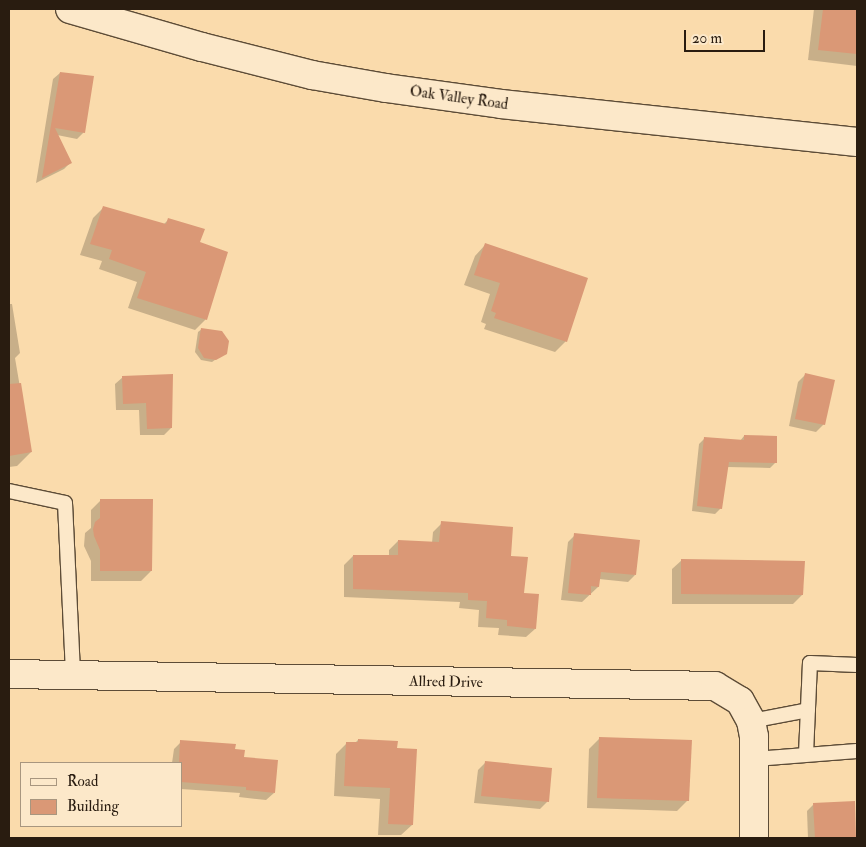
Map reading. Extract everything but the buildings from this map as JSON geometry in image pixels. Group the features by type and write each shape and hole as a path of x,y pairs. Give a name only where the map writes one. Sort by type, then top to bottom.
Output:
{"street":[{"name":"Oak Valley Road","path":"70,9 211,50 312,75 386,88 501,104 857,142"},
{"name":"Allred Drive","path":"9,674 715,686 740,702 751,721 755,759 754,838"}],"lane":[{"path":"9,491 65,503 73,675"},
{"path":"806,754 810,663 857,665"},
{"path":"751,721 808,710"},
{"path":"755,759 857,752"}]}
